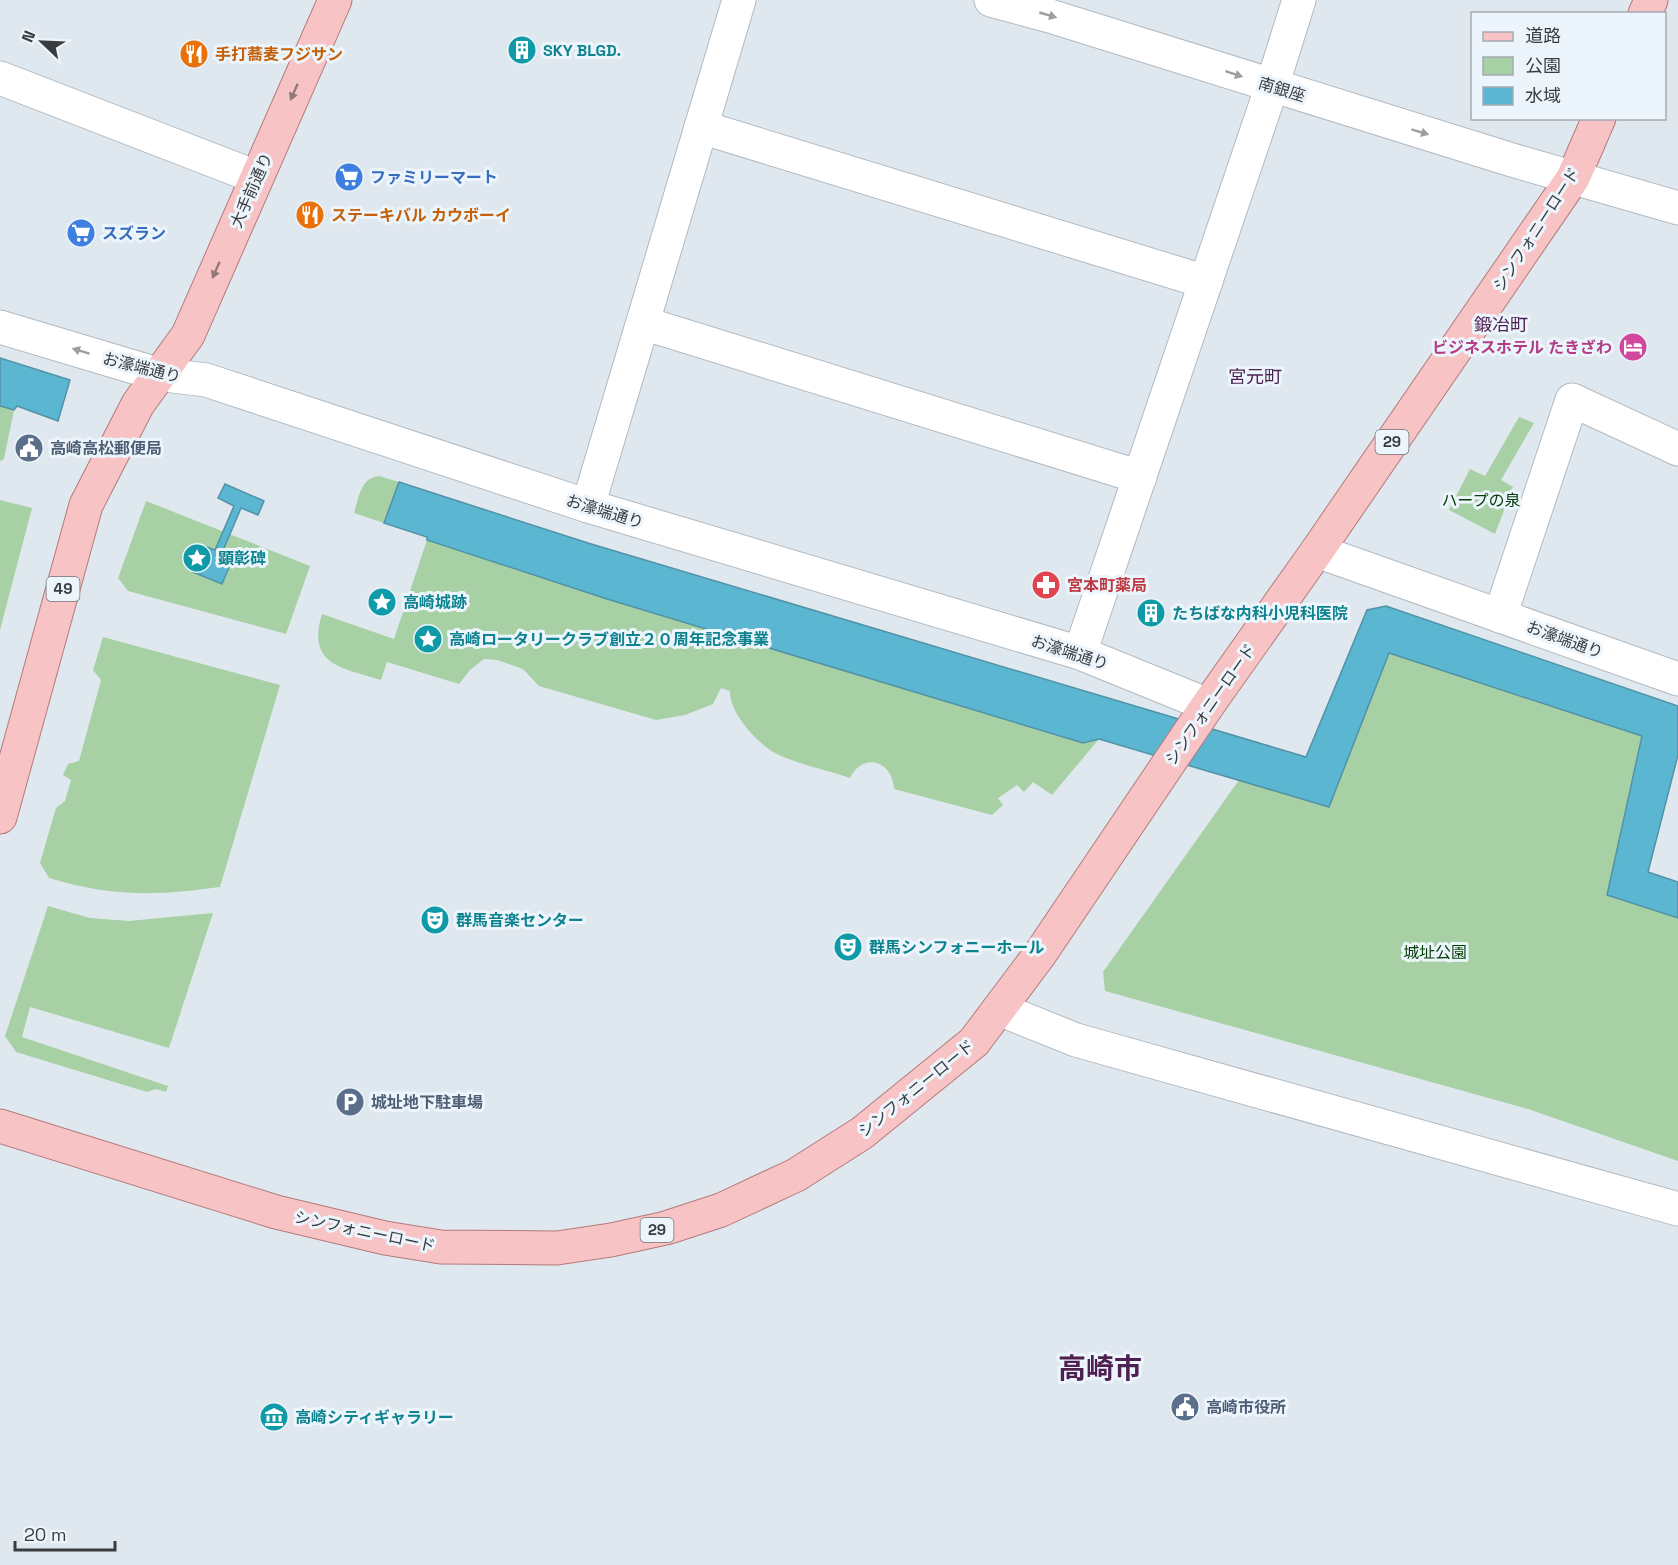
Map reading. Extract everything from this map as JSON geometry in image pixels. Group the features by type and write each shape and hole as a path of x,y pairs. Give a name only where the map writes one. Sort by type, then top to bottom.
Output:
{"main road":[{"name":"大手前通り","path":"158,374 188,335 335,0"},
{"name":"シンフォニーロード","path":"0,1126 276,1212 385,1238 441,1247 557,1248 666,1228 721,1210 796,1175 862,1133 974,1042 1040,954 1208,705 1317,551 1573,178 1598,120"},
{"name":"49","path":"0,817 86,505 138,404 158,374"}],"street":[{"path":"588,506 739,0"},
{"name":"南銀座","path":"991,0 1050,15 1272,86 1678,208"},
{"path":"1080,653 1299,0"},
{"path":"0,78 256,177"},
{"path":"701,127 1206,282"},
{"path":"643,323 1140,477"},
{"name":"お濠端通り","path":"0,327 158,374 206,380 588,506 1080,653 1208,705"},
{"path":"1500,616 1572,400 1678,449"},
{"name":"お濠端通り","path":"1317,551 1678,679"},
{"path":"999,1009 1076,1040 1678,1209"}],"green space":[{"path":"0,406 14,410 4,459 0,461"},
{"name":"ハープの泉","path":"1519,417 1534,423 1501,480 1513,487 1495,534 1449,510 1470,469 1485,476"},
{"path":"379,476 399,482 384,523 354,513 364,485"},
{"path":"0,500 32,508 0,630"},
{"path":"146,501 310,566 286,634 128,591 118,578"},
{"path":"427,540 607,599 1083,743 1099,739 1052,795 1033,782 1024,792 1017,785 998,798 1003,805 992,815 894,789 889,772 876,763 862,764 850,778 779,755 754,737 734,709 730,691 721,688 713,704 685,715 656,720 539,686 523,669 497,660 484,659 470,670 459,684 387,662 381,680 353,672 331,662 323,654 319,644 318,631 322,614 394,639"},
{"path":"103,637 280,685 220,887 154,893 114,892 49,878 40,863 56,808 65,801 71,780 63,775 68,764 79,761 101,680 93,670"},
{"name":"城址公園","path":"1388,653 1642,736 1607,894 1678,918 1678,1161 1528,1109 1105,991 1103,972 1239,780 1329,807"},
{"path":"48,906 90,918 129,921 213,913 169,1048 30,1007 22,1037 168,1086 166,1092 156,1089 147,1092 16,1052 5,1036"}],"water":[{"path":"0,358 70,380 58,421 17,406 14,410 0,406"},
{"path":"399,482 588,543 1306,757 1367,610 1386,606 1678,706 1678,755 1648,872 1678,882 1678,918 1607,895 1642,736 1389,653 1329,807 1099,739 1083,743 607,599 427,540 427,537 384,523"},
{"path":"225,484 264,501 258,515 241,508 222,553 233,558 222,584 193,572 204,546 215,550 234,506 218,498"}],"place":[{"name":"SKY BLGD.","path":"522,50"},
{"name":"手打蕎麦フジサン","path":"194,54"},
{"name":"ファミリーマート","path":"349,177"},
{"name":"ステーキバル カウボーイ","path":"310,215"},
{"name":"スズラン","path":"81,233"},
{"name":"ビジネスホテル たきざわ","path":"1633,347"},
{"name":"高崎高松郵便局","path":"29,448"},
{"name":"顕彰碑","path":"197,558"},
{"name":"宮本町薬局","path":"1046,585"},
{"name":"高崎城跡","path":"382,602"},
{"name":"たちばな内科小児科医院","path":"1151,613"},
{"name":"高崎ロータリークラブ創立２０周年記念事業","path":"428,639"},
{"name":"群馬音楽センター","path":"435,920"},
{"name":"群馬シンフォニーホール","path":"848,947"},
{"name":"城址地下駐車場","path":"350,1102"},
{"name":"高崎市役所","path":"1185,1407"},
{"name":"高崎シティギャラリー","path":"274,1417"}],"district":[{"name":"鍛冶町","path":"1501,325"},
{"name":"宮元町","path":"1255,377"},
{"name":"高崎市","path":"1100,1368"}]}
